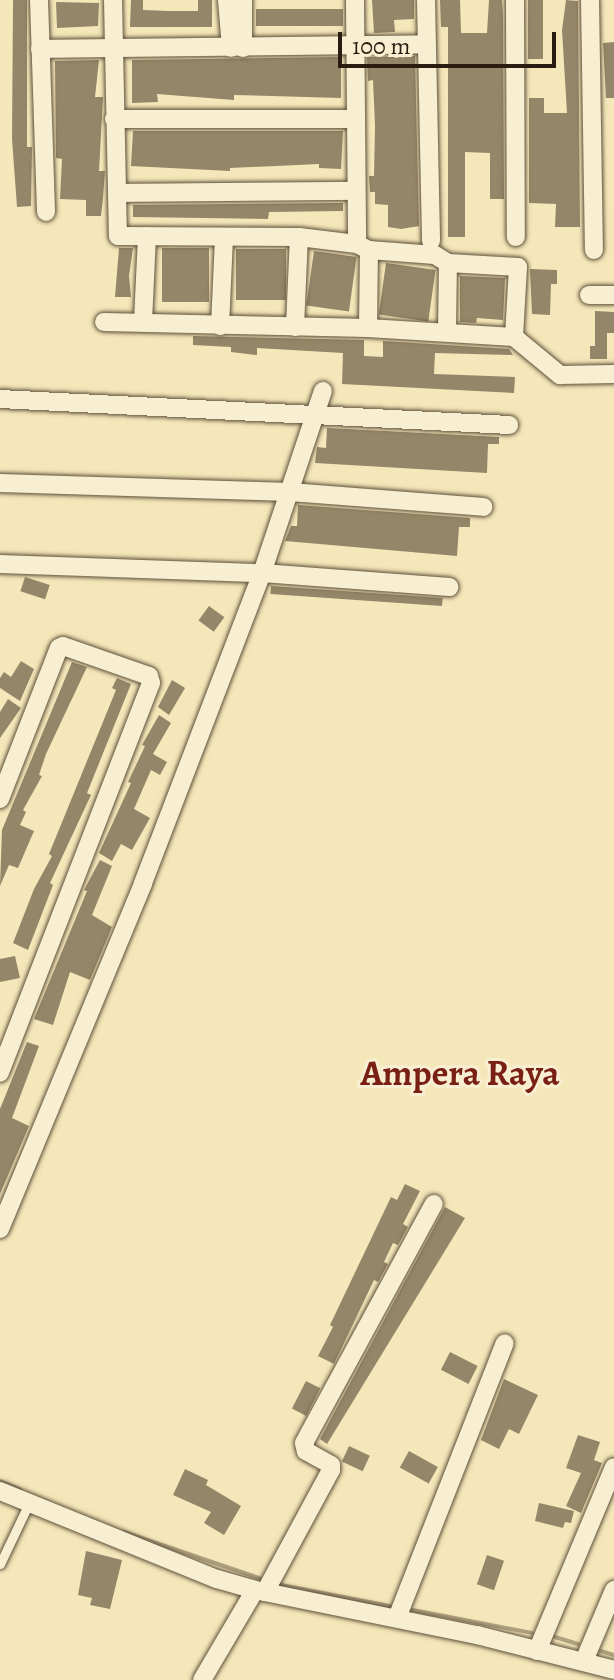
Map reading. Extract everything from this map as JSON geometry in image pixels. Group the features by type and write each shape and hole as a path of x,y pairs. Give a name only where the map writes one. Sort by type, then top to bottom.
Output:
{"street":[{"path":"39,0 46,212"},
{"path":"113,0 114,119 119,193 117,235 299,237 435,255 448,263 518,267 514,337"},
{"path":"227,0 237,48"},
{"path":"237,48 243,0"},
{"path":"355,0 354,191 363,247 368,328"},
{"path":"426,0 431,241"},
{"path":"515,0 516,237"},
{"path":"590,0 594,250"},
{"path":"40,49 425,44"},
{"path":"114,119 356,119"},
{"path":"119,193 354,191"},
{"path":"143,321 147,236"},
{"path":"220,326 224,237"},
{"path":"295,327 299,237"},
{"path":"447,331 448,263"},
{"path":"589,295 614,295"},
{"path":"104,322 368,328 514,337 560,375 614,374"},
{"path":"0,1229 143,883 262,573 323,391"},
{"path":"0,399 509,425"},
{"path":"0,483 290,492 483,507"},
{"path":"0,564 262,573 449,587"},
{"path":"0,799 59,648 63,646 149,676 151,683 0,1073"},
{"path":"0,1017 19,1024"},
{"path":"202,1680 260,1591 331,1470 331,1465 306,1451 304,1443 434,1204"},
{"path":"397,1618 505,1343"},
{"path":"537,1651 614,1467"},
{"path":"0,1491 205,1574 260,1591 397,1618 614,1670"},
{"path":"584,1661 614,1590"}],"lane":[{"path":"0,1564 29,1503"}],"building":[{"path":"13,0 27,0 27,147 32,147 31,206 17,207 12,139"},
{"path":"131,0 143,0 143,10 198,11 198,0 212,0 212,27 130,27"},
{"path":"372,0 414,0 414,19 394,20 395,32 374,33"},
{"path":"440,0 460,0 461,33 487,33 489,0 502,0 504,199 490,199 490,153 465,152 465,237 448,237 448,27 441,27"},
{"path":"528,0 543,0 543,59 528,59"},
{"path":"566,0 578,1 580,227 555,227 556,204 529,203 529,98 544,98 544,113 567,113 562,30"},
{"path":"56,2 99,3 98,26 57,28"},
{"path":"256,9 343,9 343,26 256,26"},
{"path":"614,42 614,98 606,98 603,43"},
{"path":"415,56 419,226 401,229 388,227 388,205 375,204 375,192 370,192 369,176 374,176 375,126 373,80 368,81 367,57"},
{"path":"341,57 341,98 234,95 234,100 157,94 158,102 132,103 132,60"},
{"path":"99,60 95,97 103,97 99,171 105,171 103,198 101,216 86,216 86,200 60,199 62,159 56,158 55,61"},
{"path":"133,131 343,131 341,169 319,168 319,164 230,168 230,171 131,166"},
{"path":"343,203 343,211 269,212 268,219 133,217 133,205"},
{"path":"119,248 133,248 129,276 131,297 115,297"},
{"path":"162,248 209,248 209,302 162,302"},
{"path":"236,249 286,249 286,300 236,300"},
{"path":"314,251 357,257 349,311 306,305"},
{"path":"386,263 436,270 428,321 379,314"},
{"path":"530,269 557,270 557,284 551,284 550,315 532,314"},
{"path":"460,276 505,278 503,320 477,318 476,323 460,322"},
{"path":"595,311 614,312 614,333 607,333 607,359 590,359 590,346 595,346"},
{"path":"193,336 364,340 364,356 383,357 383,341 509,349 513,355 435,353 434,374 515,377 514,393 342,384 343,353 257,348 257,355 231,352 231,347 193,345"},
{"path":"327,428 499,437 499,444 488,444 487,473 315,463 317,447 326,448"},
{"path":"298,505 470,518 470,527 459,527 457,556 285,541 291,526 297,526"},
{"path":"25,577 50,585 45,599 20,591"},
{"path":"271,586 443,598 442,606 270,594"},
{"path":"209,606 224,617 214,632 198,621"},
{"path":"21,661 34,669 20,701 0,688 0,678 4,672 11,677"},
{"path":"72,662 87,667 46,754 39,775 42,776 23,810 26,812 20,825 34,831 18,868 9,865 0,886 2,830"},
{"path":"117,678 131,684 87,793 91,795 50,883 53,885 28,950 13,943 34,889 52,856 49,854 116,690 112,688"},
{"path":"172,680 185,688 169,715 158,707"},
{"path":"8,699 21,708 0,738 0,712"},
{"path":"159,715 171,723 153,754 167,762 160,775 151,770 134,809 150,818 132,850 121,844 112,861 99,853 131,783 128,782 145,746 142,745"},
{"path":"100,860 112,866 92,915 112,927 90,980 70,972 53,1025 34,1019 87,891 84,890"},
{"path":"15,956 20,978 0,982 0,959"},
{"path":"27,1042 39,1046 12,1118 29,1126 0,1194 0,1109"},
{"path":"405,1184 420,1191 403,1224 408,1227 398,1245 393,1243 384,1262 388,1264 378,1282 374,1280 334,1364 318,1356 333,1327 330,1325 391,1197 397,1200"},
{"path":"445,1207 465,1218 327,1444 320,1439"},
{"path":"450,1352 478,1366 469,1384 441,1370"},
{"path":"504,1379 538,1395 519,1434 509,1429 499,1449 481,1440"},
{"path":"306,1381 320,1388 306,1416 292,1409"},
{"path":"578,1435 600,1442 594,1460 602,1463 581,1513 566,1506 581,1473 566,1468"},
{"path":"349,1446 370,1456 363,1471 342,1461"},
{"path":"409,1451 438,1467 429,1484 400,1468"},
{"path":"185,1469 208,1480 206,1485 241,1506 224,1535 204,1523 211,1512 173,1495"},
{"path":"539,1503 574,1511 571,1523 565,1522 563,1528 535,1521"},
{"path":"86,1551 122,1560 110,1609 90,1605 92,1598 78,1595"},
{"path":"487,1555 504,1561 494,1590 477,1584"}],"waterway":[{"path":"0,1481 20,1489"},
{"path":"124,1532 259,1578"},
{"path":"276,1584 390,1606"},
{"path":"413,1610 532,1633"},
{"path":"555,1637 578,1644"},
{"path":"601,1651 614,1655"}],"district":[{"name":"Ampera Raya","path":"460,1073"}]}
